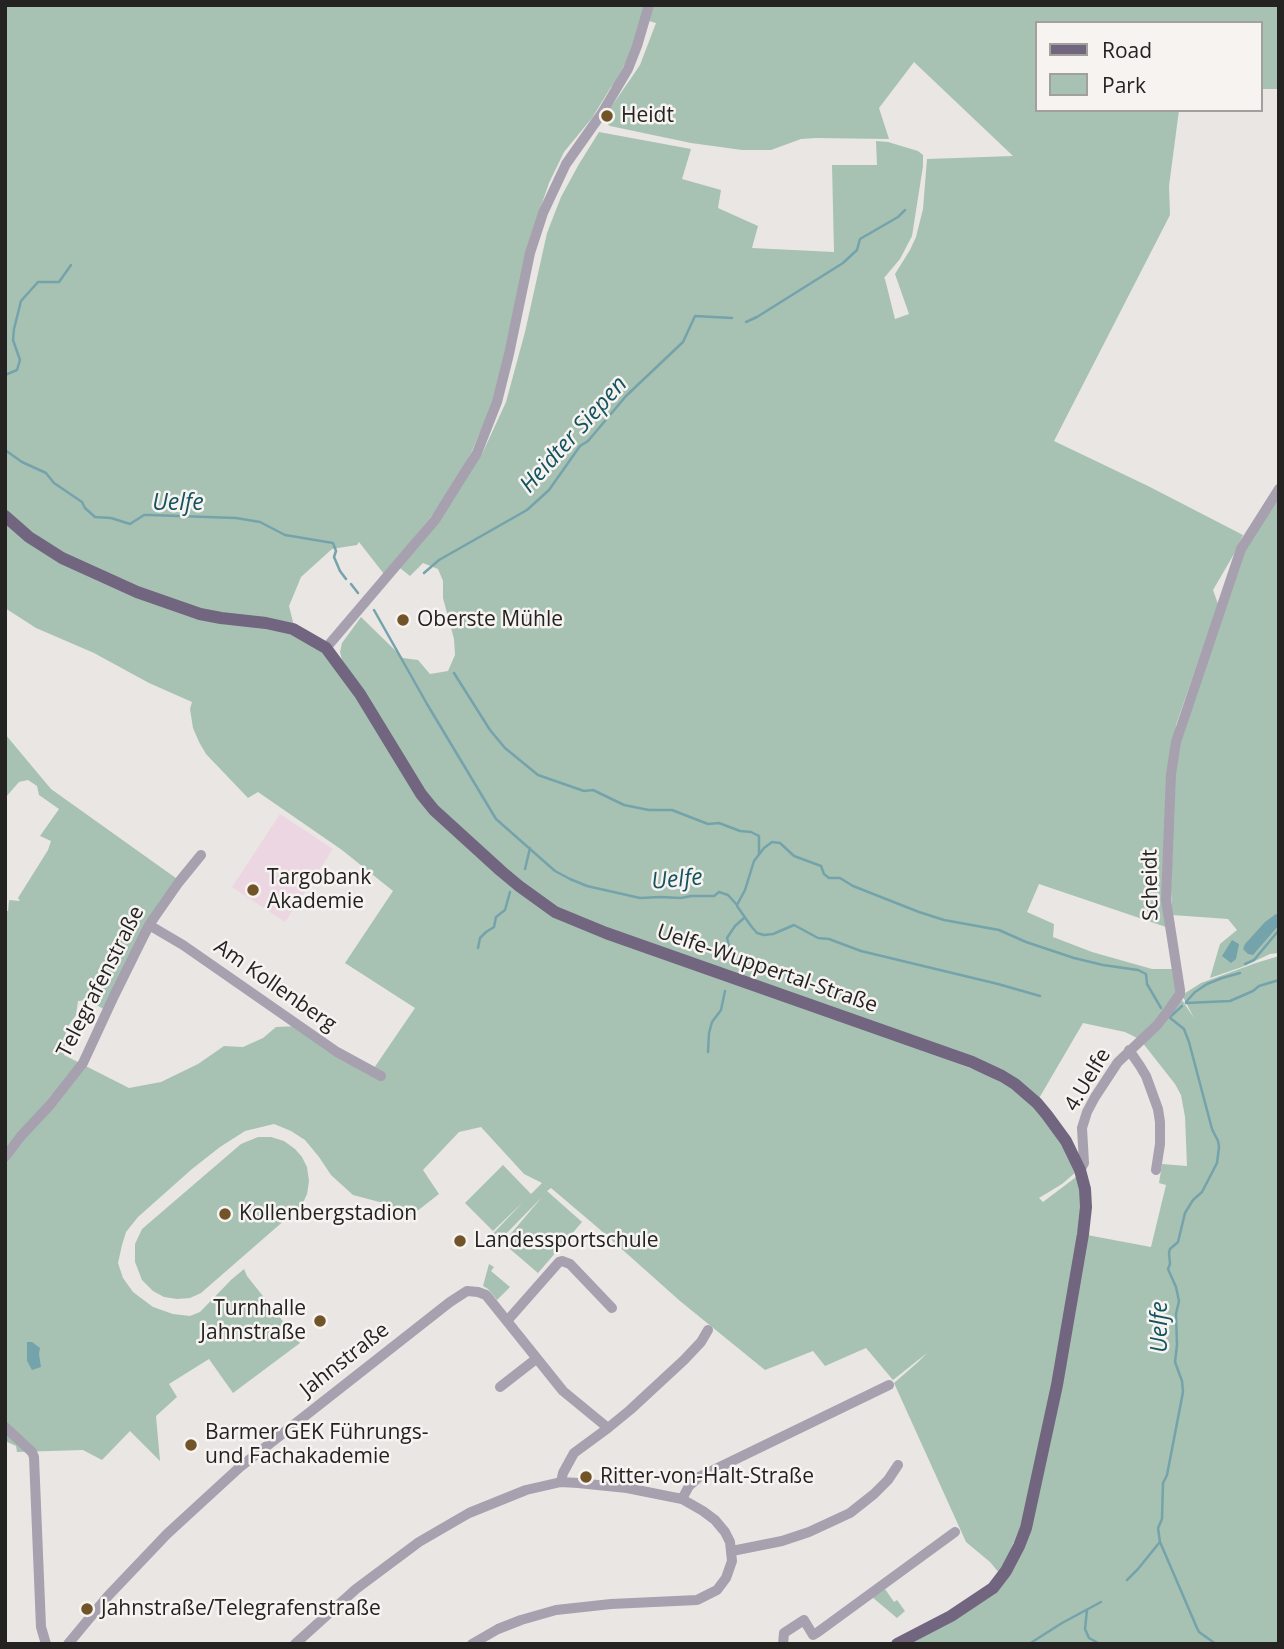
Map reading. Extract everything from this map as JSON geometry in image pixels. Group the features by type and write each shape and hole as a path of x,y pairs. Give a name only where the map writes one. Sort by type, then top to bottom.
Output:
{"main road":[{"name":"Uelfe-Wuppertal-Straße","path":"5,516 29,537 62,558 137,592 200,614 293,629 326,648 360,694 421,794 434,810 513,881 568,918 988,1069 1015,1084 1037,1103 1066,1141 1080,1170 1086,1201 1082,1245 1031,1510 1020,1546 1002,1577 986,1593 951,1616 897,1644"}],"street":[{"path":"326,648 435,520 478,453 504,379 530,253 542,213 566,164 602,113 628,69 649,5"},
{"name":"Scheidt","path":"1180,994 1167,900 1171,774 1176,742 1233,567 1241,548 1279,489"},
{"name":"Telegrafenstraße","path":"5,1157 83,1063 149,925 179,881 201,855"},
{"name":"Am Kollenberg","path":"149,925 183,945 337,1052 381,1076"},
{"name":"4.Uelfe","path":"1080,1170 1084,1163 1081,1133 1095,1097 1113,1069 1129,1050 1158,1024 1180,994"},
{"name":"4.Uelfe","path":"1129,1050 1146,1076 1158,1110 1160,1144 1156,1170"},
{"path":"608,1428 563,1391 507,1321 562,1261 570,1264 612,1308"},
{"name":"Jahnstraße","path":"68,1644 108,1596 167,1534 240,1467 462,1293 471,1291 486,1296 507,1321"},
{"path":"561,1482 574,1453 630,1410 684,1360 708,1330"},
{"path":"500,1387 536,1359"},
{"path":"682,1500 689,1486 699,1477 889,1385"},
{"path":"5,1427 34,1457 41,1627 46,1644"},
{"path":"732,1551 782,1541 850,1513 881,1487 898,1465"},
{"path":"295,1644 356,1589 419,1542 469,1513 526,1490 561,1482 627,1488 682,1500 703,1511 725,1532 732,1551 730,1568 717,1590 697,1600 611,1604 556,1611 498,1629 472,1644"},
{"path":"802,1644 955,1532"},
{"path":"783,1644 784,1633 804,1620 813,1635"}],"shaded area":[{"path":"280,814 333,849 285,922 232,887"}],"green space":[{"path":"5,5 647,5 628,58 614,84 592,118 564,152 549,183 531,235 494,400 472,451 447,495 384,574 359,542 357,545 332,549 301,577 289,606 294,626 209,612 160,597 56,550 5,511"},
{"path":"652,5 1279,5 1279,89 1263,89 1263,21 1036,21 1036,112 1179,112 1169,186 1170,215 1054,441 1243,535 1213,590 1218,604 1176,725 1166,927 1039,884 1027,912 1054,924 1053,937 1092,952 1152,969 1172,969 1176,992 1170,1006 1137,1038 1125,1032 1083,1023 1038,1100 1016,1081 588,923 551,905 524,887 422,792 342,660 342,643 361,617 403,658 418,660 430,674 448,671 455,655 454,639 443,598 443,581 438,569 423,563 410,576 400,568 482,454 506,402 547,233 561,197 599,132 691,149 682,179 721,190 718,208 758,226 752,248 834,252 832,165 877,165 876,141 918,151 923,155 923,166 912,236 900,259 884,278 895,319 909,314 895,274 916,237 923,209 927,159 1013,156 914,62 879,108 889,139 801,139 771,150 742,150 691,143 610,126 604,121 605,116 640,65 656,23 649,21"},
{"path":"1279,494 1279,953 1270,954 1210,978 1220,944 1237,930 1228,919 1172,915 1175,775 1180,742 1247,545"},
{"path":"5,520 119,589 275,628 314,644 341,672 418,796 557,914 986,1074 1011,1088 1033,1106 1067,1152 1076,1172 1039,1198 1043,1202 1076,1177 1081,1191 1081,1205 1072,1277 1028,1509 1000,1574 966,1542 894,1383 927,1353 893,1380 866,1348 825,1366 813,1351 765,1370 680,1301 551,1188 547,1191 582,1222 538,1273 503,1243 542,1197 497,1243 488,1239 522,1203 493,1231 465,1203 503,1165 531,1194 542,1183 524,1174 481,1127 459,1132 423,1170 439,1194 412,1215 387,1204 353,1195 331,1175 305,1140 274,1124 245,1131 220,1147 138,1217 126,1232 118,1263 123,1278 133,1292 153,1307 190,1316 200,1312 244,1269 300,1343 233,1393 209,1359 169,1384 177,1397 156,1416 160,1461 130,1431 102,1460 83,1450 17,1452 16,1446 5,1441 5,911 8,911 9,900 20,901 18,898 48,850 51,841 40,836 59,809 39,795 37,786 28,780 19,782 5,798 5,734 51,789 180,881 107,1011 88,1000 78,1001 76,1015 66,1029 64,1055 129,1088 161,1082 198,1064 224,1046 243,1047 263,1038 276,1027 299,1026 372,1071 415,1008 345,963 393,891 342,850 258,792 248,798 206,754 199,742 193,728 190,709 192,702 149,683 94,653 36,628 5,608"},
{"path":"1279,956 1279,1644 905,1644 968,1609 1023,1546 1087,1235 1151,1247 1166,1185 1159,1183 1162,1164 1187,1166 1185,1117 1181,1095 1142,1042 1182,1000 1194,1018 1182,995 1201,983"},
{"name":"Kollenbergstadion","path":"258,1137 284,1141 302,1157 309,1181 302,1205 201,1293 190,1298 177,1299 164,1297 153,1291 142,1280 135,1262 135,1244 142,1229 241,1144"},
{"path":"489,1264 494,1267 491,1271 510,1287 497,1300 483,1286"},
{"path":"885,1589 905,1611 897,1618 872,1597"}],"water":[{"path":"1276,914 1279,915 1279,925 1253,955 1248,954 1243,949 1245,944"},
{"path":"1232,940 1239,944 1236,959 1231,963 1222,956"},
{"path":"27,1342 40,1348 41,1367 32,1370 27,1361"}],"waterway":[{"name":"Heidter Siepen","path":"746,322 843,263 857,250 860,239 905,210"},
{"path":"5,375 17,370 20,360 13,340 21,301 38,282 59,282 71,265"},
{"name":"Heidter Siepen","path":"424,573 439,560 527,510 549,490 580,446 588,441 626,396 683,342 695,316 732,318"},
{"name":"Uelfe","path":"5,450 22,462 46,473 54,483 82,502 95,517 111,518 130,524 144,515 236,518 260,522 285,535 333,543 336,551 334,557 346,579"},
{"name":"Uelfe","path":"351,584 358,593"},
{"name":"Uelfe","path":"374,610 496,819 555,871 570,879 587,886 640,898 714,896 719,892 728,895 737,905 754,861 772,842 780,843 794,856 821,866 829,878 840,878 853,886 919,912 944,920 999,930 1074,958 1138,970 1146,974 1147,984 1161,1008"},
{"path":"454,673 490,730 505,748 538,775 584,791 593,790 624,805 649,810 672,810 708,824 719,823 751,832 759,836 759,854"},
{"path":"525,869 530,848"},
{"path":"478,948 480,938 494,927 496,917 505,910 510,892"},
{"path":"737,906 757,933 773,934 794,925 818,938 829,939 861,951 1040,996"},
{"path":"730,960 727,938 744,918"},
{"path":"1245,964 1254,960 1279,930"},
{"path":"1186,1002 1207,984 1240,973"},
{"path":"1186,1003 1230,1001 1259,986 1279,980"},
{"path":"708,1052 712,1022 721,1010 725,991"},
{"path":"1170,1017 1182,1006"},
{"name":"Uelfe","path":"1169,1017 1184,1029 1219,1147 1217,1163 1202,1192 1185,1213 1178,1242 1169,1253 1168,1269 1179,1301 1176,1314 1175,1362 1183,1392 1167,1475 1163,1483 1162,1519 1158,1528 1160,1542 1197,1628 1216,1644"},
{"path":"1127,1580 1159,1543"},
{"path":"1029,1644 1101,1602"},
{"path":"1087,1610 1085,1629 1089,1638 1100,1644"}],"place":[{"name":"Heidt","path":"607,116"},
{"name":"Oberste Mühle","path":"403,620"},
{"name":"Targobank Akademie","path":"253,890"},
{"name":"Kollenbergstadion","path":"225,1214"},
{"name":"Landessportschule","path":"460,1241"},
{"name":"Turnhalle Jahnstraße","path":"320,1321"},
{"name":"Barmer GEK Führungs- und Fachakademie","path":"191,1445"},
{"name":"Ritter-von-Halt-Straße","path":"586,1477"},
{"name":"Jahnstraße/Telegrafenstraße","path":"87,1609"}]}
